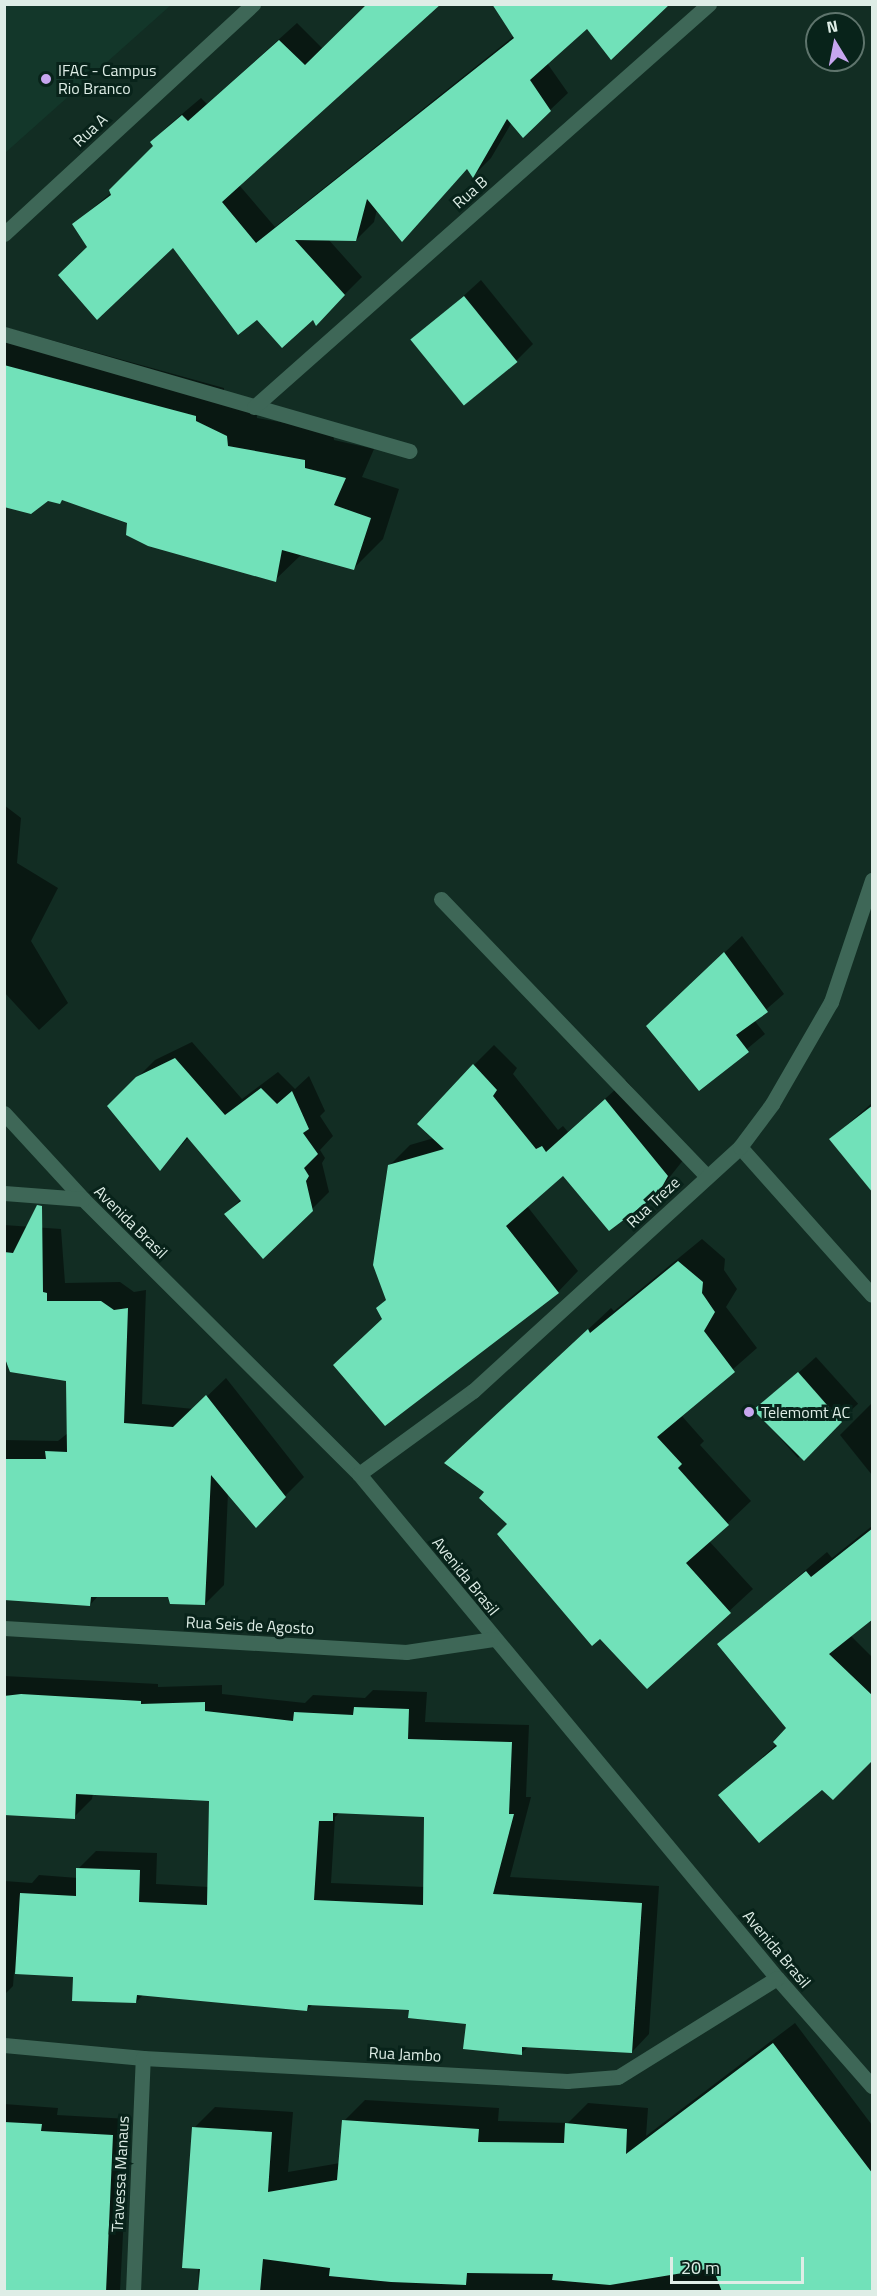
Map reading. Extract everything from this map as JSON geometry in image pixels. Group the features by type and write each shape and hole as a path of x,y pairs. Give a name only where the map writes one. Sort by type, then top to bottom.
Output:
{"street":[{"name":"Rua A","path":"4,234 253,4"},
{"name":"Rua B","path":"254,407 709,4"},
{"path":"4,334 409,451"},
{"name":"Rua Treze","path":"359,1474 473,1391 740,1147 772,1104 831,1002 873,880"},
{"path":"441,899 707,1176"},
{"name":"Avenida Brasil","path":"4,1113 83,1199 359,1474 493,1639 777,1978 873,2086"},
{"path":"740,1147 873,1295"},
{"path":"4,1193 83,1199"},
{"name":"Rua Seis de Agosto","path":"4,1628 406,1652 493,1639"},
{"name":"Rua Jambo","path":"4,2044 143,2058 567,2080 618,2078 777,1978"},
{"name":"Travessa Manaus","path":"133,2292 143,2058"}],"shaded area":[{"name":"IFAC - Campus Rio Branco","path":"5,4 171,4 171,5 5,153"}],"building":[{"path":"367,4 441,4 222,202 256,243 514,38 492,4 670,4 611,60 587,29 530,80 551,111 523,138 507,119 473,178 467,169 402,242 367,199 356,241 295,240 345,295 316,326 313,320 282,348 257,320 238,335 173,248 97,320 58,275 87,247 72,224 111,195 109,190 153,146 150,142 182,115 188,121 279,40 305,65"},
{"path":"464,296 517,362 464,405 410,339"},
{"path":"4,365 196,416 196,421 227,436 228,446 305,460 305,468 346,478 334,505 371,518 354,570 282,550 276,582 148,546 126,535 127,523 62,500 60,504 48,501 31,514 4,507"},
{"path":"724,952 768,1012 736,1035 749,1052 699,1091 646,1026"},
{"path":"175,1058 225,1115 261,1088 277,1104 292,1091 309,1129 303,1133 318,1154 304,1168 309,1176 306,1181 313,1211 263,1259 224,1214 241,1201 187,1137 160,1171 107,1106 136,1077"},
{"path":"473,1064 497,1090 493,1096 536,1149 542,1146 546,1152 605,1099 668,1176 658,1194 609,1231 563,1176 506,1226 559,1293 385,1426 333,1365 382,1319 376,1308 386,1300 373,1265 388,1165 444,1149 417,1124"},
{"path":"873,1105 873,1193 829,1139"},
{"path":"37,1205 42,1206 43,1292 47,1293 47,1301 101,1301 114,1310 128,1308 124,1423 173,1427 206,1395 286,1497 256,1528 211,1475 205,1605 170,1604 168,1597 91,1597 90,1606 4,1600 4,1459 46,1459 45,1451 67,1452 66,1381 10,1372 4,1356 4,1252 13,1253"},
{"path":"678,1261 703,1282 702,1293 715,1312 704,1331 735,1372 657,1437 682,1464 678,1468 729,1525 686,1563 731,1613 647,1689 600,1639 592,1646 497,1534 507,1524 479,1498 484,1492 444,1463 588,1329 590,1333"},
{"path":"798,1372 842,1422 804,1461 753,1410"},
{"path":"873,1528 873,1619 829,1654 873,1696 873,1760 833,1800 822,1790 759,1843 718,1795 777,1746 773,1742 786,1728 717,1644 806,1571 811,1577"},
{"path":"21,1694 141,1701 141,1704 205,1702 205,1711 293,1721 294,1712 353,1715 354,1707 409,1709 408,1739 512,1742 509,1814 514,1814 493,1894 642,1903 632,2053 522,2047 522,2055 463,2049 466,2024 408,2018 409,2010 308,2005 307,2011 137,1995 136,2003 72,2001 73,1977 15,1974 20,1893 76,1896 76,1868 140,1870 139,1902 207,1905 209,1801 76,1794 75,1819 4,1815 4,1696","holes":["333,1813 424,1817 423,1905 314,1900 319,1821 333,1821"]},
{"path":"773,2043 873,2174 873,2292 722,2292 713,2268 610,2285 552,2280 553,2274 467,2273 466,2285 391,2282 329,2276 330,2268 263,2259 260,2292 198,2292 200,2269 182,2268 192,2127 272,2132 268,2192 337,2180 342,2120 479,2129 478,2142 564,2143 565,2123 627,2129 626,2154"},
{"path":"4,2122 42,2124 41,2131 113,2135 106,2292 4,2292"}],"place":[{"name":"IFAC - Campus Rio Branco","path":"46,79"},
{"name":"Telemomt AC","path":"749,1412"}]}
